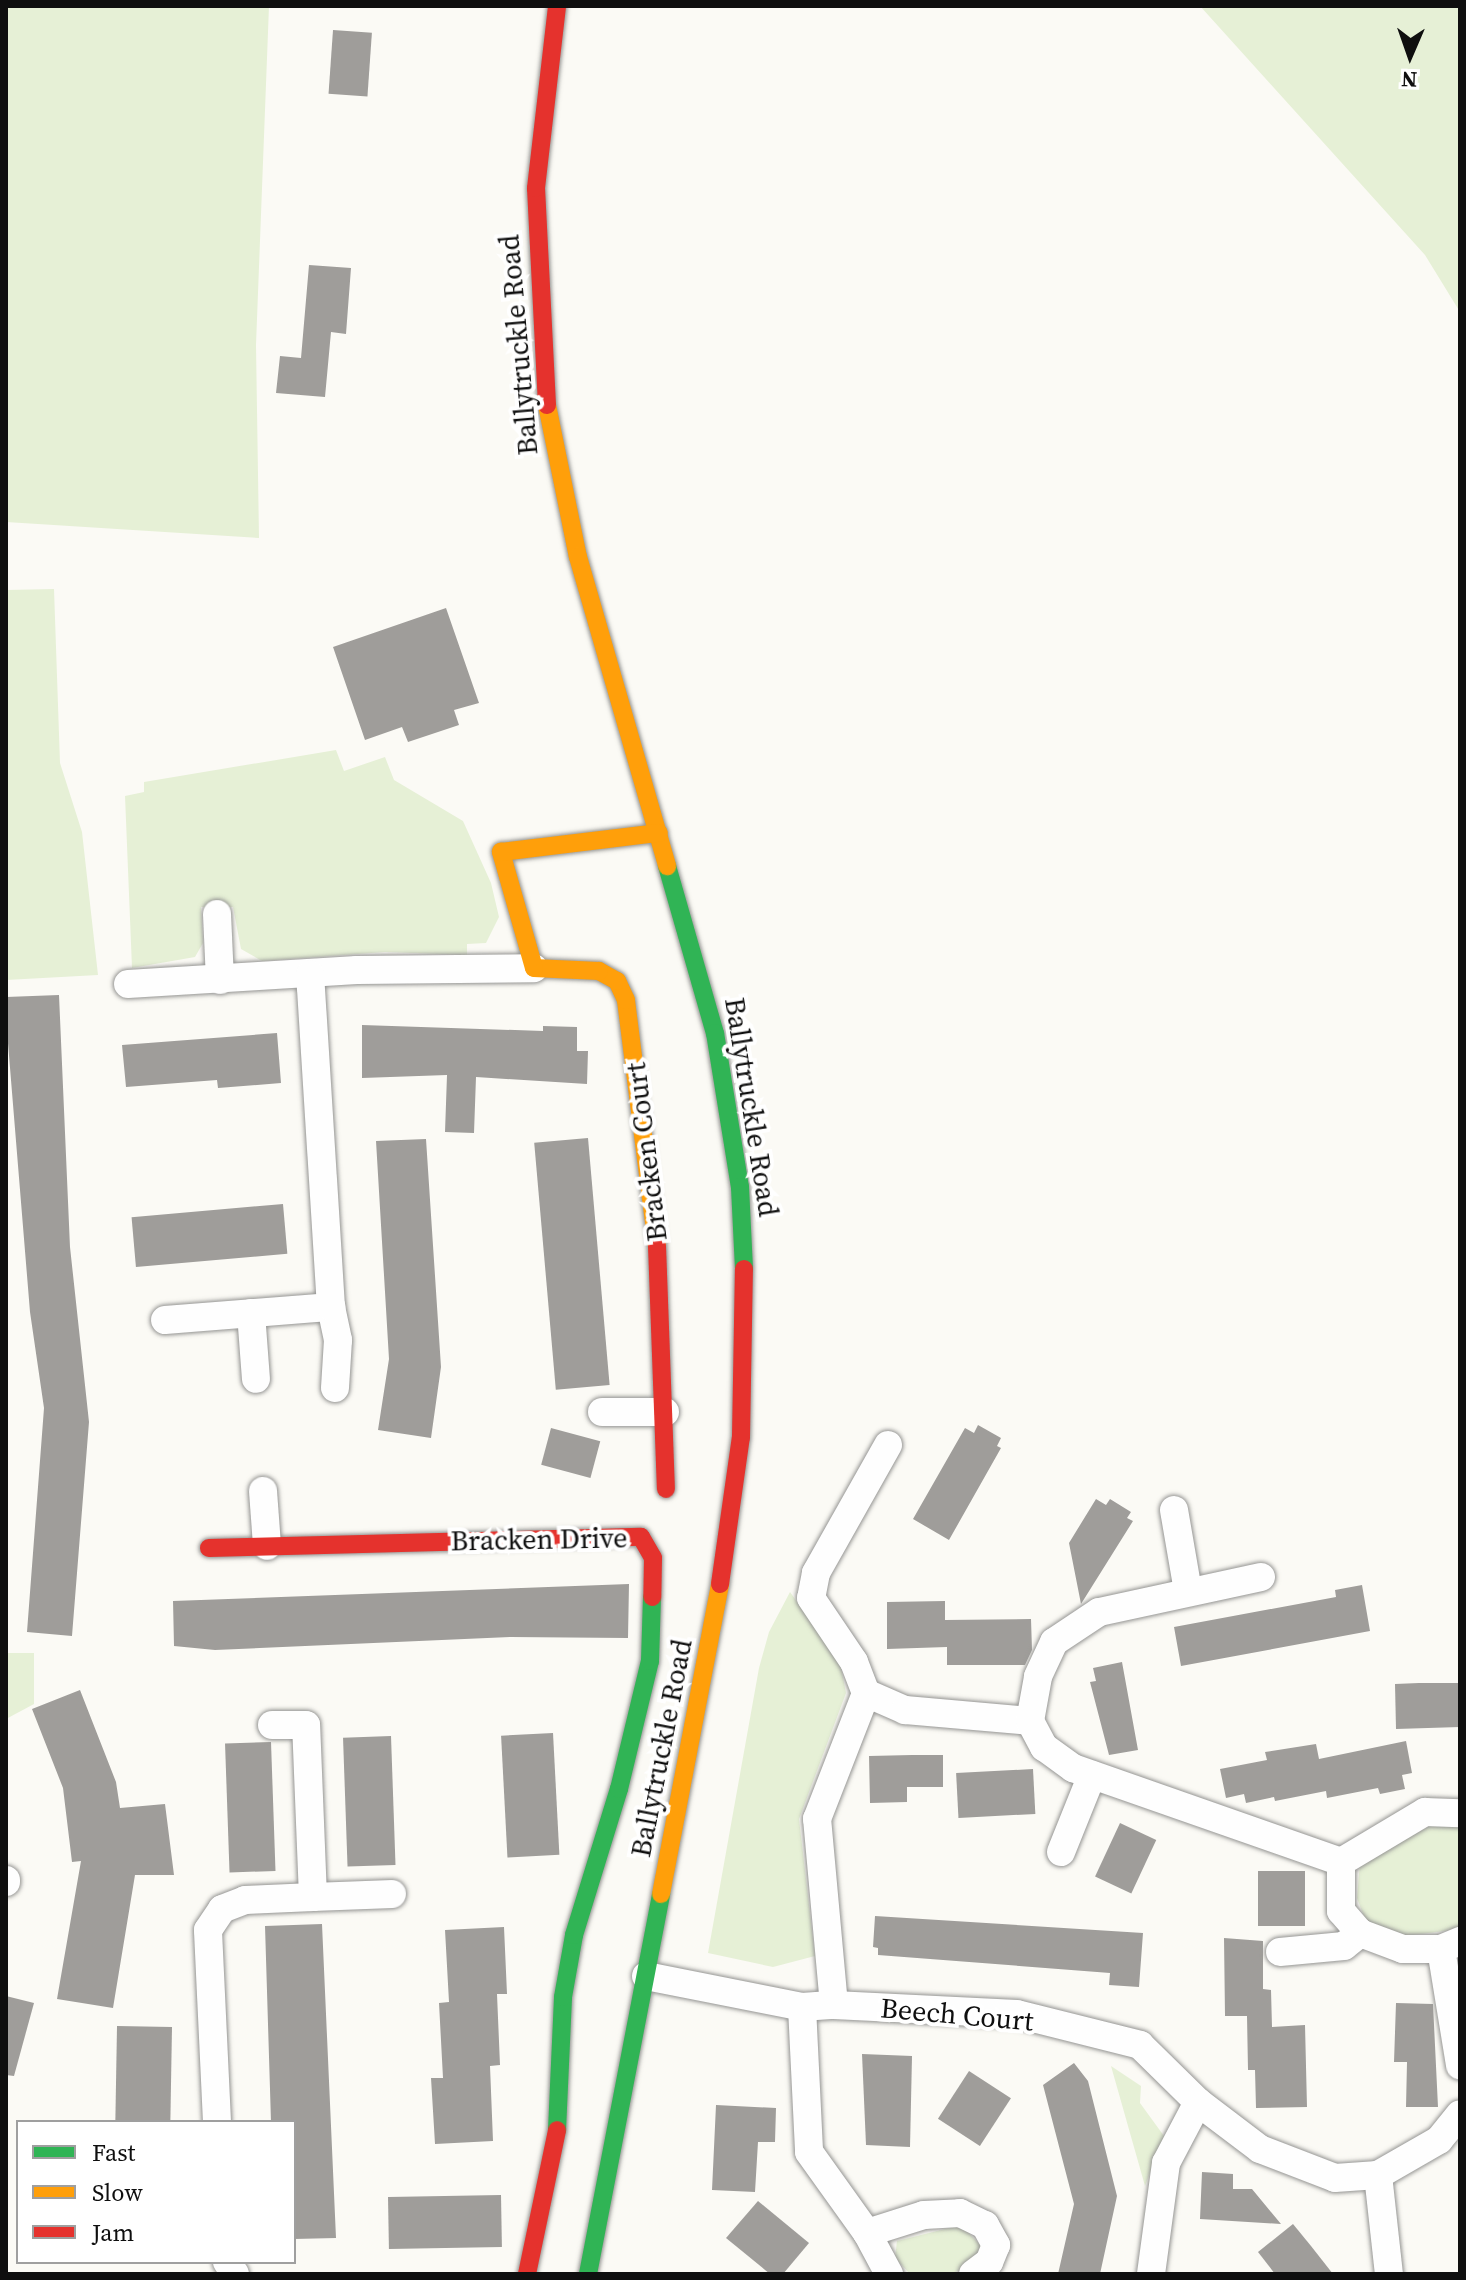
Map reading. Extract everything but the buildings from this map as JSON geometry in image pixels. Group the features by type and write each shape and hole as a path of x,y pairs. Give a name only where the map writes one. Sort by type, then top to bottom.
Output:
{"street":[{"name":"Ballytruckle Road","path":"557,6 536,188 546,398 578,557 659,833 725,1084 740,1187 747,1327 744,1407 729,1532 588,2274"},
{"path":"534,968 501,852 659,833"},
{"path":"217,914 220,980"},
{"name":"Bracken Court","path":"128,984 534,968 599,971 617,981 626,1000 650,1158 663,1316 666,1489"},
{"path":"310,975 331,1307 338,1340 335,1388"},
{"path":"165,1320 331,1307"},
{"path":"251,1313 256,1379"},
{"path":"602,1412 665,1412"},
{"path":"834,2005 817,1819 866,1693 854,1662 811,1598 816,1573 888,1445"},
{"path":"263,1491 267,1546"},
{"path":"1174,1510 1188,1591"},
{"name":"Bracken Drive","path":"209,1548 641,1537 653,1558 650,1661 619,1789 569,1959 563,1997 562,2108 527,2274"},
{"path":"1261,1577 1099,1612 1054,1642 1038,1677 1030,1721 1044,1747 1092,1775 1341,1862"},
{"path":"866,1693 905,1710 1030,1721"},
{"path":"272,1725 306,1725 313,1897"},
{"path":"1061,1852 1092,1775"},
{"path":"1341,1862 1425,1812 1460,1813"},
{"path":"1341,1862 1341,1911 1360,1933 1403,1949 1451,1945 1460,2065"},
{"path":"217,2120 208,1930 222,1909 245,1900 392,1894"},
{"path":"1280,1952 1344,1946 1360,1933"},
{"name":"Beech Court","path":"646,1976 802,2007 834,2005 1017,2014 1140,2045 1198,2102 1260,2149 1296,2167 1335,2178 1378,2175"},
{"path":"802,2007 809,2152 867,2233 889,2274"},
{"path":"1151,2274 1166,2163 1198,2102"},
{"path":"1389,2274 1378,2175 1439,2140 1460,2114"},
{"path":"867,2233 924,2215 960,2213 985,2225 996,2245 989,2262 973,2274"}],"green space":[{"path":"6,6 269,6 256,345 259,538 6,522"},
{"path":"1200,6 1460,6 1460,312 1425,255"},
{"path":"54,589 60,763 82,832 98,975 6,980 6,590"},
{"path":"336,750 344,771 385,757 394,780 463,821 491,883 499,917 486,943 467,944 467,955 385,952 262,961 241,949 233,907 201,907 203,943 195,957 132,968 125,796 144,792 144,782"},
{"path":"790,1592 840,1662 846,1693 799,1819 815,1956 773,1967 708,1953 759,1668 769,1632"},
{"path":"6,1653 34,1653 34,1704 6,1719"},
{"path":"1432,1825 1460,1826 1460,1929 1398,1937 1366,1922 1357,1898 1360,1863"},
{"path":"1111,2066 1141,2086 1140,2103 1164,2136 1145,2186"},
{"path":"961,2225 984,2249 966,2268 950,2274 910,2274 895,2258 897,2241"}],"traffic: fast":[{"path":"667,866 715,1033 740,1187 744,1269"},
{"path":"557,2130 563,1997 574,1935 619,1789 650,1661 652,1597"},
{"path":"588,2274 661,1894"}],"traffic: slow":[{"path":"547,405 578,557 667,866"},
{"path":"657,1246 626,1000 617,981 599,971 534,968 501,852 659,833"},
{"path":"661,1894 720,1584"}],"traffic: jam":[{"path":"547,405 536,188 557,6"},
{"path":"657,1246 666,1489"},
{"path":"720,1584 741,1437 744,1269"},
{"path":"209,1548 641,1537 653,1558 652,1597"},
{"path":"527,2274 557,2130"}]}
